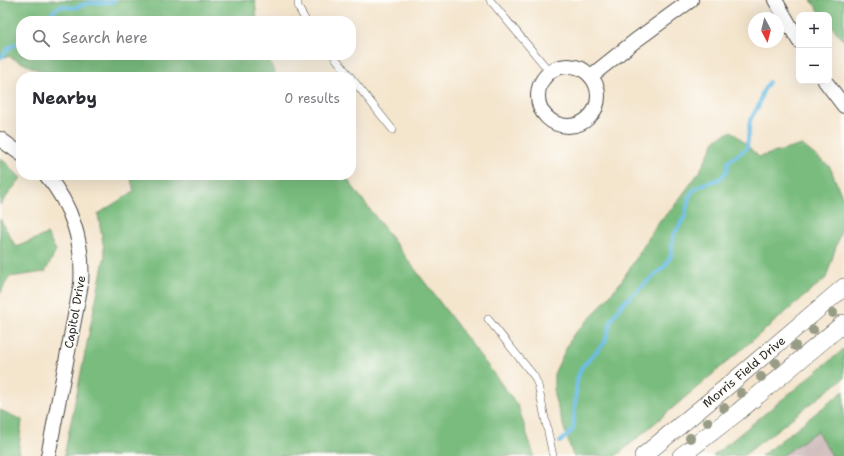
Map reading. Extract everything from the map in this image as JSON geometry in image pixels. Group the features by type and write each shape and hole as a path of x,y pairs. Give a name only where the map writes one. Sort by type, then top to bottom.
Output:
{"street":[{"path":"591,76 635,41 691,0"},
{"path":"774,0 796,36"},
{"path":"569,66 579,68 588,73 594,80 598,89 599,99 596,109 590,118 582,124 573,127 553,123 540,108 538,98 539,88 543,79 550,72 559,67 569,66"},
{"path":"827,84 844,106"},
{"path":"0,139 16,150"},
{"name":"Capitol Drive","path":"48,456 81,284 82,270 78,235 72,217 61,194 50,180"},
{"name":"Morris Field Drive","path":"643,456 844,287"},
{"path":"681,456 738,412 844,323"}],"lane":[{"path":"298,0 298,7 303,16"},
{"path":"490,0 550,72"},
{"path":"337,60 347,72"},
{"path":"356,84 393,130"},
{"path":"488,320 534,376 538,385 553,456"}],"shaded area":[{"path":"817,431 832,456 782,456"}],"green space":[{"path":"0,0 255,0 257,16 16,16 16,60 8,56 0,58"},
{"path":"811,0 844,0 844,41 832,27 832,12 820,12"},
{"path":"17,60 268,60 274,72 44,72"},
{"path":"732,131 759,157 802,145 830,167 844,202 844,210 840,234 826,278 616,456 573,456 554,396 554,374 572,336 594,314 620,283 658,222 672,209 700,171 716,139"},
{"path":"0,157 16,173 16,180 19,180 0,205"},
{"path":"131,180 348,180 518,406 534,456 64,456 105,255 98,214 134,191"},
{"path":"0,219 16,247 47,234 56,251 45,272 9,277 0,294"},
{"path":"844,349 844,378 743,456 713,456"},
{"path":"844,391 844,456 832,456 817,431 782,456 761,456"},
{"path":"0,410 22,420 18,456 0,456"}],"waterway":[{"path":"47,16 60,6 74,8 89,3 112,2 115,0"},
{"path":"0,57 2,57 12,46 16,45"},
{"path":"560,442 573,430 577,380 581,368 605,342 611,321 621,305 665,266 671,256 673,236 685,216 689,197 693,191 701,185 720,179 727,171 728,162 747,148 750,120 759,105 762,93 769,82"}]}
